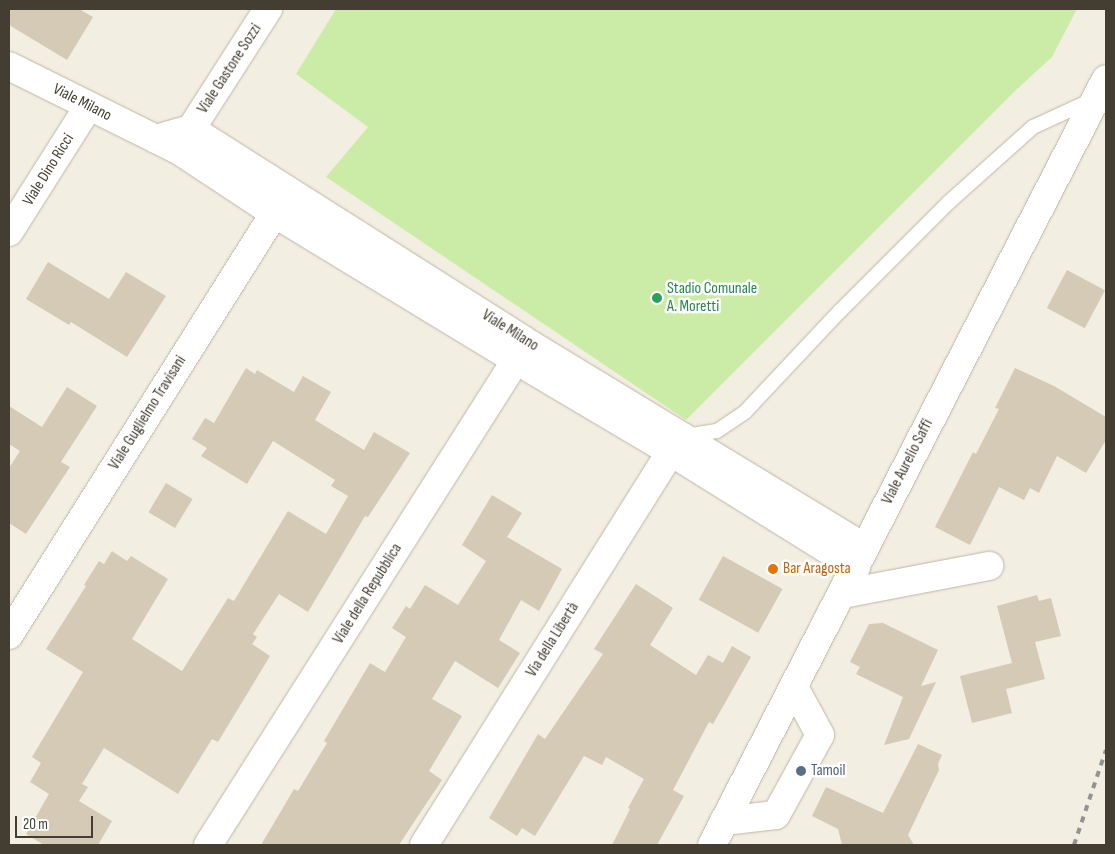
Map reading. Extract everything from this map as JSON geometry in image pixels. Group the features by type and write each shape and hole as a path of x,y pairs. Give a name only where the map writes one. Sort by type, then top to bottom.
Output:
{"street":[{"name":"Viale Gastone Sozzi","path":"191,130 268,9"},
{"name":"Viale Milano","path":"9,66 282,202 519,350 678,444 860,557"},
{"name":"Viale Aurelio Saffi","path":"712,845 1102,89"},
{"name":"Viale Dino Ricci","path":"9,232 88,107"},
{"path":"156,139 191,130"},
{"name":"Viale Milano","path":"191,130 282,202"},
{"name":"Viale Guglielmo Travisani","path":"9,635 282,202"},
{"name":"Viale della Repubblica","path":"208,845 519,350"},
{"name":"Via della Libertà","path":"424,845 678,444"},
{"path":"842,594 989,566"},
{"path":"724,821 776,815 820,734 794,687"}],"lane":[{"path":"678,444 717,431 745,412 840,311 948,203 1033,127 1102,89"}],"green space":[{"name":"Stadio Comunale A. Moretti","path":"336,9 1077,9 1052,57 1016,90 686,420 326,177 368,127 296,74"}],"building":[{"path":"9,9 79,9 93,17 67,60 9,25"},
{"path":"48,262 109,299 126,272 166,296 127,357 71,322 69,325 26,299"},
{"path":"1067,270 1105,290 1085,328 1047,308"},
{"path":"246,368 255,374 257,370 294,392 303,376 331,392 315,420 364,450 374,432 410,453 368,517 365,516 308,612 279,594 253,634 257,637 252,644 270,656 218,742 212,739 178,794 104,748 82,784 88,787 79,801 112,821 98,845 44,845 26,834 49,794 30,782 41,763 32,757 83,672 46,649 86,586 84,585 99,561 104,564 112,551 127,561 131,556 168,579 132,639 182,671 228,598 234,601 288,511 326,534 348,496 331,486 335,480 273,441 247,484 201,456 207,448 192,439 205,418 214,423"},
{"path":"1015,368 1054,386 1106,417 1106,440 1086,473 1057,456 1039,493 1030,488 1024,500 999,487 970,545 935,527 973,452 976,454 999,409 995,408"},
{"path":"67,387 97,406 61,462 70,467 26,534 9,523 9,468 20,451 9,444 9,406 42,427"},
{"path":"166,483 193,499 175,528 148,512"},
{"path":"492,495 522,513 507,537 562,569 539,611 521,600 499,640 520,653 498,688 455,661 432,699 462,716 429,771 442,780 399,845 261,845 294,789 298,791 327,743 324,741 370,663 385,672 406,637 392,628 406,606 410,609 425,585 458,605 486,561 462,545"},
{"path":"723,556 782,589 758,633 699,600"},
{"path":"636,584 673,608 650,645 696,675 708,655 723,663 732,646 751,657 713,724 709,722 673,790 684,796 657,845 612,845 630,809 628,808 644,779 606,757 602,765 584,756 535,836 522,828 517,836 489,818 538,734 545,739 603,654 594,649"},
{"path":"1037,595 1039,601 1051,598 1061,636 1035,642 1045,679 1006,689 1012,713 972,723 960,676 1012,663 997,606"},
{"path":"883,623 938,650 921,686 936,682 909,739 884,745 903,697 856,674 860,667 850,662 869,624"},
{"path":"918,744 942,755 938,764 939,770 908,835 914,845 842,845 838,829 812,816 826,787 883,813"}],"railway":[{"path":"1074,845 1106,750"}],"place":[{"name":"Stadio Comunale A. Moretti","path":"657,298"},
{"name":"Bar Aragosta","path":"773,569"},
{"name":"Tamoil","path":"801,771"}]}
